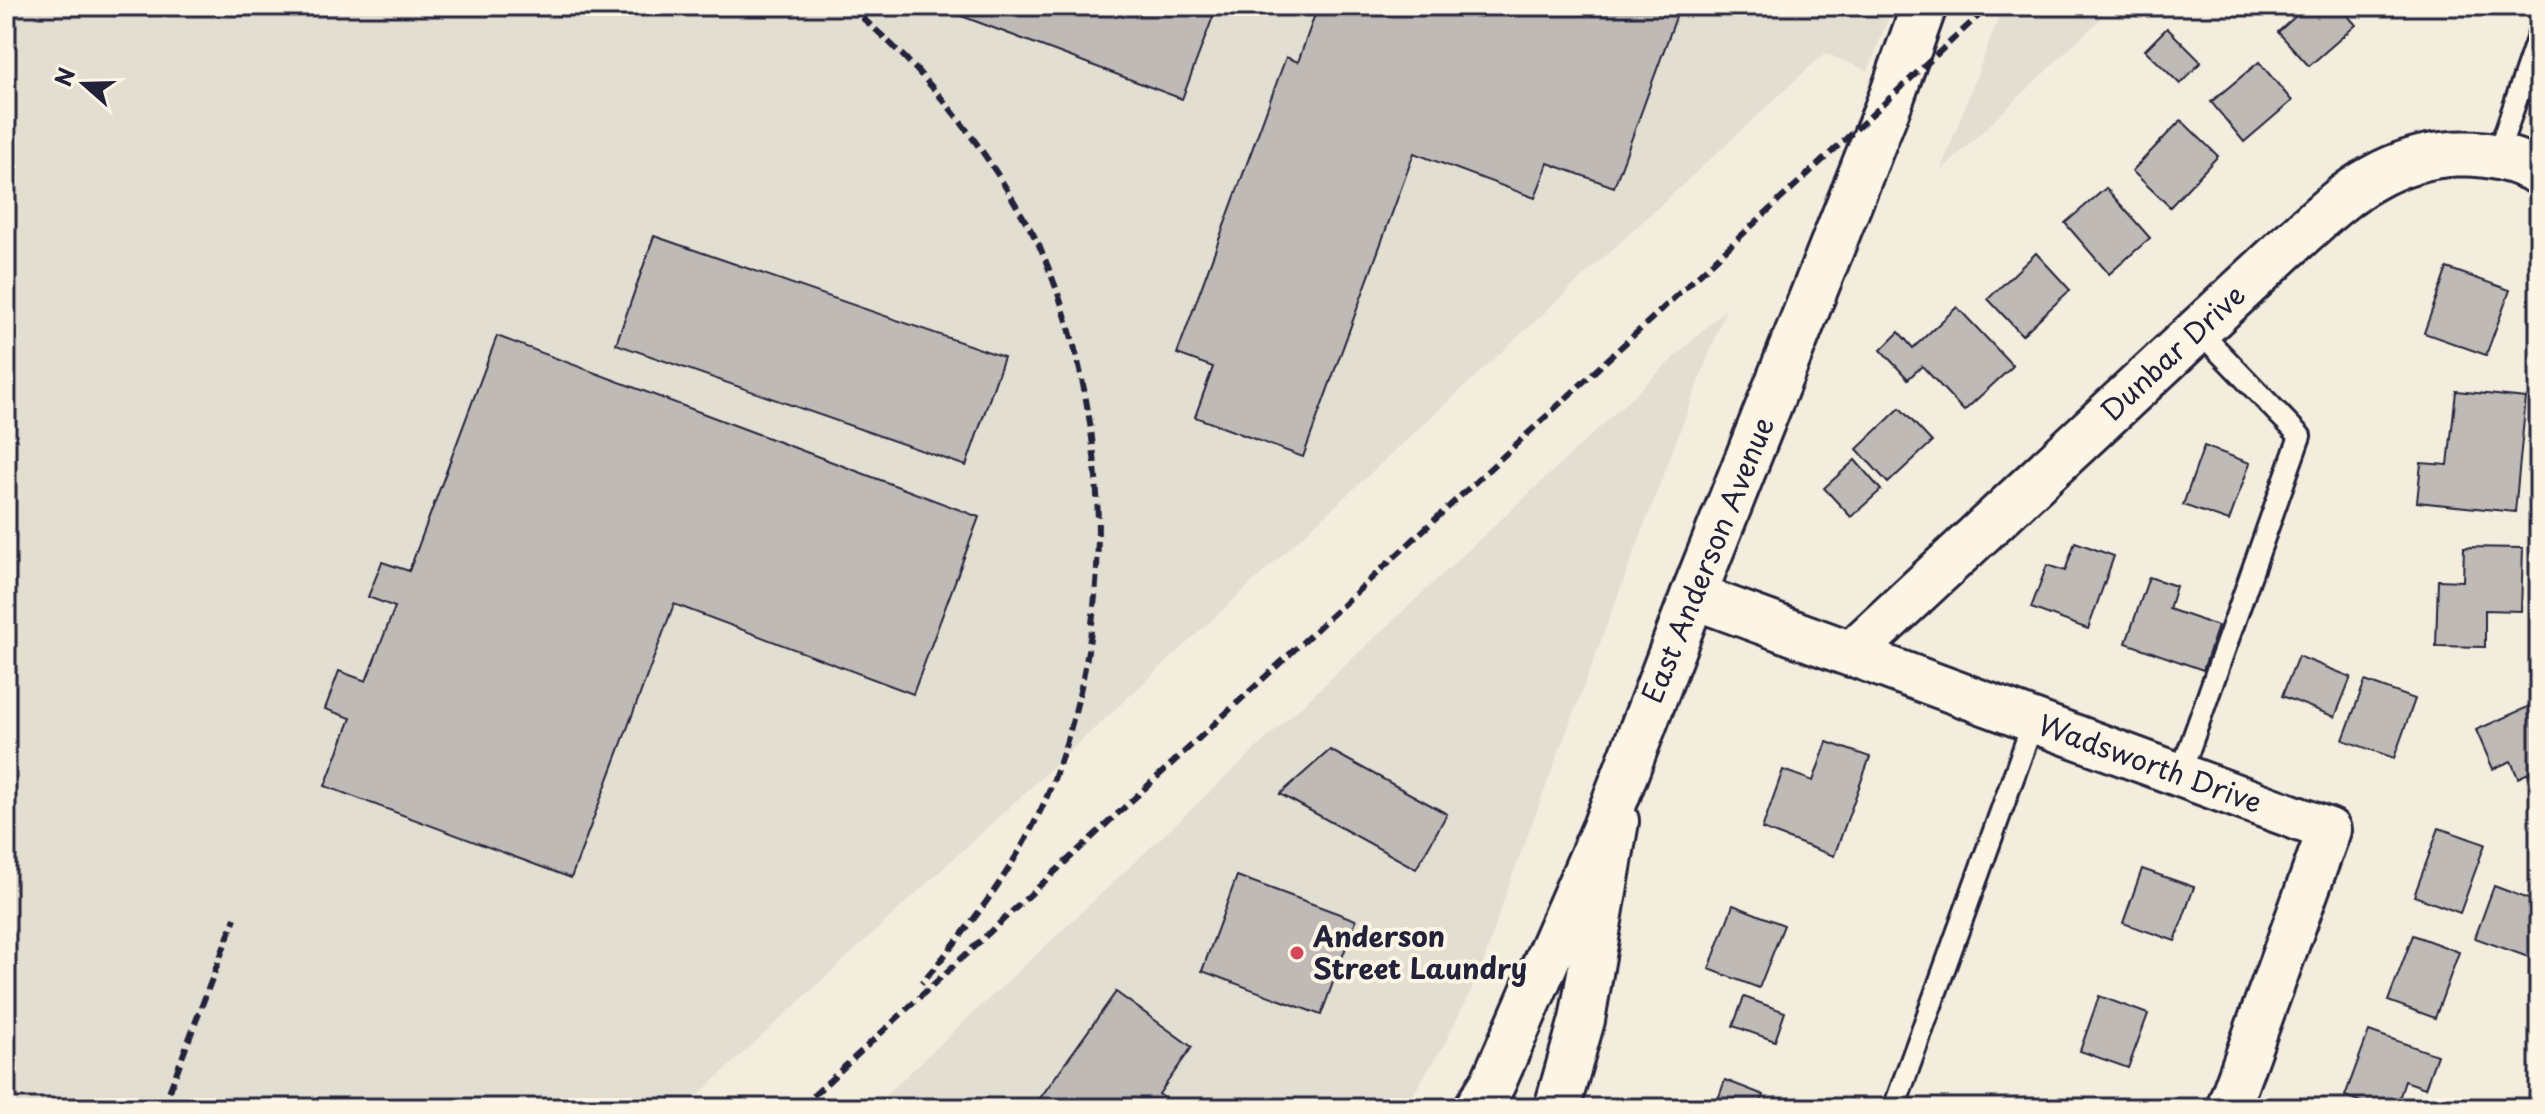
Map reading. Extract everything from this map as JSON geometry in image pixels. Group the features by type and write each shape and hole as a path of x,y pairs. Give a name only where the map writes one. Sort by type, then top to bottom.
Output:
{"street":[{"name":"East Anderson Avenue","path":"1477,1108 1493,1083 1591,860 1852,199 1924,6"},
{"name":"Dunbar Drive","path":"1851,654 2333,206 2372,178 2410,160 2458,152 2497,156 2539,172"},
{"name":"Wadsworth Drive","path":"1693,596 2329,830 2228,1108"},
{"path":"1557,1108 1582,1020 1624,775"}],"lane":[{"path":"2497,156 2539,33"},
{"path":"2180,775 2300,436 2198,330"},
{"path":"1894,1108 2034,720"}],"shaded area":[{"path":"6,6 1893,6 1868,71 1825,53 684,1108 6,1108"},
{"path":"2003,6 2114,6 1940,172"},
{"path":"1726,309 1508,887 1481,970 1444,1045 1404,1108 872,1108"}],"building":[{"path":"935,6 1217,6 1182,99"},
{"path":"1318,6 1680,6 1614,187 1548,163 1535,198 1414,153 1303,457 1195,417 1213,367 1177,354 1286,57 1298,62"},
{"path":"2307,6 2339,6 2356,25 2309,66 2278,32"},
{"path":"2167,28 2201,62 2180,84 2145,50"},
{"path":"2259,62 2292,101 2244,142 2211,102"},
{"path":"2181,120 2218,156 2170,207 2132,171"},
{"path":"2106,188 2150,238 2109,274 2065,223"},
{"path":"654,236 1004,357 966,466 616,344"},
{"path":"2036,253 2070,290 2022,335 1988,299"},
{"path":"2447,268 2510,290 2486,355 2424,333"},
{"path":"1957,307 2013,366 1964,411 1922,366 1908,379 1881,350 1899,332 1913,348"},
{"path":"497,336 979,517 913,694 674,604 571,878 325,786 351,718 325,709 339,671 366,681 395,607 368,597 382,562 409,571"},
{"path":"2456,391 2526,398 2515,512 2417,502 2421,463 2448,465"},
{"path":"1900,408 1932,442 1888,483 1857,449"},
{"path":"2204,446 2250,463 2229,521 2183,505"},
{"path":"1855,460 1881,490 1851,517 1824,488"},
{"path":"2075,542 2114,556 2088,629 2031,608 2047,565 2065,571"},
{"path":"2464,547 2523,548 2521,611 2485,610 2485,647 2436,646 2438,580 2463,581"},
{"path":"2149,577 2176,586 2169,609 2218,626 2203,670 2126,643"},
{"path":"2298,656 2351,677 2335,717 2282,696"},
{"path":"2365,681 2415,699 2394,758 2343,740"},
{"path":"2539,702 2539,768 2518,778 2511,761 2493,769 2476,730"},
{"path":"1827,742 1870,757 1834,856 1762,829 1783,770 1813,781"},
{"path":"1330,750 1447,814 1416,869 1280,794"},
{"path":"2439,828 2485,844 2460,913 2414,896"},
{"path":"2142,869 2194,887 2175,941 2123,923"},
{"path":"1237,876 1356,920 1321,1015 1202,971"},
{"path":"2494,886 2539,903 2539,936 2531,958 2475,938"},
{"path":"1733,905 1784,925 1759,988 1709,969"},
{"path":"2413,935 2459,952 2435,1018 2388,1001"},
{"path":"1116,992 1192,1047 1159,1094 1178,1108 1033,1108"},
{"path":"2099,996 2148,1014 2128,1068 2080,1051"},
{"path":"1744,997 1785,1012 1775,1041 1733,1026"},
{"path":"2369,1031 2437,1055 2425,1088 2405,1081 2396,1108 2377,1108 2345,1096"},
{"path":"1725,1080 1764,1095 1759,1108 1715,1108"}],"railway":[{"path":"848,6 896,49 961,122 1039,245 1063,307 1080,371 1092,437 1097,503 1097,570 1090,636 1078,701 1059,765 1034,824 1001,880 921,983"},
{"path":"800,1108 1989,6"},
{"path":"163,1108 235,918"}],"place":[{"name":"Anderson Street Laundry","path":"1297,953"}]}
